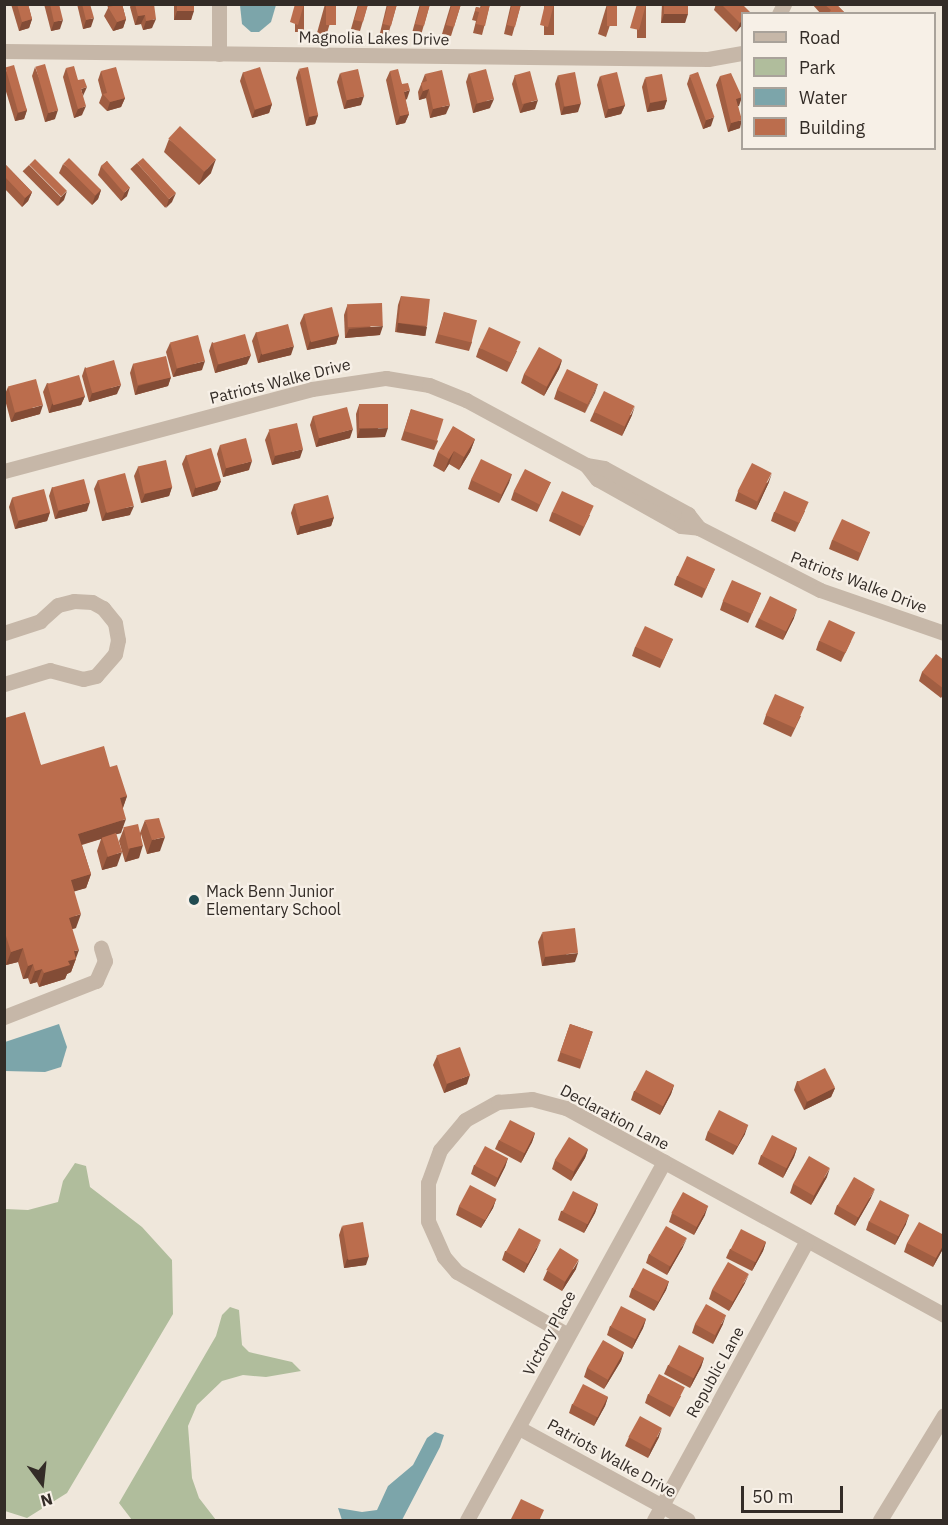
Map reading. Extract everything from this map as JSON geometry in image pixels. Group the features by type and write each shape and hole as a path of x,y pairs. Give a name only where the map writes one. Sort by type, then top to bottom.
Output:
{"street":[{"path":"219,4 219,54"},
{"name":"Magnolia Lakes Drive","path":"4,51 708,59 741,53"},
{"name":"Patriots Walke Drive","path":"4,471 331,384 386,378 449,392 586,465 597,479 681,526 699,528 820,590 944,633"},
{"path":"4,633 40,621 58,605 74,601 92,602 103,608 115,623 118,640 115,654 96,676 83,679 50,670 4,684"},
{"path":"4,1017 96,981 105,961 101,948"},
{"name":"Declaration Lane","path":"568,1335 478,1286 444,1257 428,1221 426,1201 431,1168 440,1150 465,1119 480,1109 498,1102 532,1098 566,1108 944,1315"},
{"name":"Victory Place","path":"467,1521 664,1162"},
{"name":"Republic Lane","path":"654,1521 807,1241"},
{"path":"880,1521 944,1415"},
{"name":"Patriots Walke Drive","path":"519,1428 688,1521"}],"green space":[{"path":"75,1163 86,1166 90,1187 142,1227 172,1260 173,1314 67,1493 27,1518 5,1511 5,1209 28,1210 58,1202 63,1181"},
{"path":"230,1307 239,1310 242,1345 249,1352 292,1362 301,1371 266,1377 243,1375 222,1381 197,1405 188,1426 192,1478 199,1498 216,1520 132,1520 119,1503 216,1336 222,1315"}],"water":[{"path":"240,4 276,5 271,22 259,32 251,32 242,24"},
{"path":"59,1024 67,1047 61,1067 45,1072 5,1071 5,1042"},
{"path":"435,1432 444,1435 440,1447 402,1520 342,1520 338,1508 362,1512 377,1510 388,1486 413,1465 427,1438"}],"building":[{"path":"17,4 28,4 32,19 22,22"},
{"path":"50,4 59,4 63,20 54,22"},
{"path":"82,4 90,4 94,18 86,20"},
{"path":"113,4 122,4 126,19 117,22 108,7"},
{"path":"135,4 154,4 156,19 146,21 145,15 138,16"},
{"path":"177,4 194,4 194,11 177,11"},
{"path":"295,4 304,4 298,25 290,22"},
{"path":"326,4 336,4 336,25 326,25"},
{"path":"359,4 368,4 363,22 354,20"},
{"path":"388,4 397,4 391,26 383,24"},
{"path":"421,4 430,4 424,26 415,24"},
{"path":"452,4 461,4 454,27 446,25"},
{"path":"482,4 490,4 485,26 476,24 479,12 475,11 476,7 481,8"},
{"path":"512,4 521,4 515,27 507,25"},
{"path":"545,4 554,4 548,27 540,25"},
{"path":"607,4 617,4 617,26 607,26"},
{"path":"637,4 646,4 639,30 630,28"},
{"path":"664,4 688,4 688,14 664,14"},
{"path":"721,4 742,4 750,12 741,12 740,23"},
{"path":"824,4 836,4 844,12 830,12 831,10"},
{"path":"45,64 58,110 49,113 35,67"},
{"path":"14,65 27,110 18,113 5,67"},
{"path":"74,66 78,80 84,79 87,87 81,89 86,106 78,109 66,68"},
{"path":"116,67 125,98 110,102 103,94 107,93 101,71"},
{"path":"260,67 272,104 255,110 243,73"},
{"path":"308,67 318,115 309,117 299,69"},
{"path":"358,69 364,96 347,100 340,73"},
{"path":"398,69 402,84 408,83 410,90 404,92 409,114 400,116 390,71"},
{"path":"486,69 494,99 478,103 470,73"},
{"path":"442,70 450,105 433,109 429,89 423,91 421,83 427,81 425,74"},
{"path":"530,71 538,100 522,104 515,75"},
{"path":"575,72 581,103 564,107 558,75"},
{"path":"617,72 625,105 609,109 601,76"},
{"path":"698,72 714,117 706,120 690,75"},
{"path":"731,73 741,95 741,97 736,99 741,120 731,123 720,76"},
{"path":"662,74 667,100 650,103 645,77"},
{"path":"180,126 216,159 204,172 168,138"},
{"path":"69,158 101,190 95,195 63,164"},
{"path":"143,158 176,193 169,199 137,163"},
{"path":"35,159 67,191 61,196 29,165"},
{"path":"107,161 130,187 124,193 101,166"},
{"path":"4,163 32,192 25,198 4,176"},
{"path":"401,296 430,299 427,326 398,323"},
{"path":"382,303 383,326 348,327 347,304"},
{"path":"332,307 339,335 311,342 304,314"},
{"path":"444,312 477,320 471,343 438,334"},
{"path":"288,324 294,346 262,355 256,333"},
{"path":"489,327 521,342 511,363 479,348"},
{"path":"245,334 251,355 218,365 212,343"},
{"path":"198,335 205,361 177,369 170,343"},
{"path":"539,347 562,360 547,387 524,374"},
{"path":"166,356 171,377 138,385 133,364"},
{"path":"114,360 121,385 92,393 85,368"},
{"path":"567,369 598,384 587,405 557,390"},
{"path":"79,375 85,396 53,405 47,384"},
{"path":"36,379 43,405 15,413 8,387"},
{"path":"604,391 635,406 624,427 594,412"},
{"path":"359,404 388,404 388,428 359,428"},
{"path":"347,407 353,429 319,438 313,416"},
{"path":"411,409 444,419 437,441 404,431"},
{"path":"297,423 303,449 275,456 269,430"},
{"path":"453,426 475,439 464,457 454,451 449,459 438,452"},
{"path":"246,438 252,461 226,468 220,445"},
{"path":"211,448 221,481 196,488 186,456"},
{"path":"481,459 512,474 501,495 471,480"},
{"path":"166,460 172,487 144,494 138,467"},
{"path":"752,463 772,473 757,501 737,492"},
{"path":"525,469 551,482 539,504 514,491"},
{"path":"125,473 134,506 107,513 98,480"},
{"path":"84,479 90,502 58,511 52,488"},
{"path":"44,489 50,512 18,521 12,498"},
{"path":"562,491 594,506 584,527 552,512"},
{"path":"784,491 809,502 799,523 775,512"},
{"path":"328,495 334,517 300,526 294,504"},
{"path":"842,519 870,532 860,553 832,540"},
{"path":"687,556 715,569 706,589 678,576"},
{"path":"732,580 761,593 752,614 723,601"},
{"path":"770,596 797,609 786,632 759,618"},
{"path":"829,620 855,632 846,653 819,641"},
{"path":"645,626 673,639 663,660 635,647"},
{"path":"936,654 944,660 944,689 922,672"},
{"path":"775,694 804,707 795,728 766,715"},
{"path":"25,712 41,765 104,746 110,767 117,765 127,796 120,798 126,819 78,834 91,874 71,880 81,914 69,918 79,950 74,951 76,959 68,961 70,965 44,973 42,969 35,971 33,964 28,966 23,948 11,952 6,936 4,936 4,715 5,718"},
{"path":"159,818 165,837 152,840 145,820"},
{"path":"138,824 143,845 128,849 123,827"},
{"path":"116,833 122,852 108,857 102,838"},
{"path":"575,928 578,953 545,957 542,932"},
{"path":"570,1024 593,1032 583,1060 560,1052"},
{"path":"460,1047 470,1075 447,1084 437,1056"},
{"path":"825,1068 835,1088 807,1102 797,1082"},
{"path":"646,1070 674,1085 663,1106 635,1091"},
{"path":"719,1110 748,1125 738,1146 708,1131"},
{"path":"510,1120 535,1133 525,1153 500,1140"},
{"path":"772,1135 797,1148 787,1168 762,1155"},
{"path":"569,1137 588,1149 573,1172 555,1160"},
{"path":"485,1146 508,1158 498,1178 475,1165"},
{"path":"809,1156 830,1168 814,1196 793,1184"},
{"path":"854,1177 875,1189 858,1218 838,1206"},
{"path":"470,1185 496,1199 485,1220 459,1206"},
{"path":"573,1191 598,1204 588,1224 563,1211"},
{"path":"683,1192 708,1206 697,1227 671,1213"},
{"path":"880,1200 909,1215 899,1236 869,1221"},
{"path":"363,1222 369,1256 348,1260 342,1226"},
{"path":"919,1222 944,1235 944,1244 936,1258 907,1243"},
{"path":"666,1226 687,1238 670,1267 650,1255"},
{"path":"519,1228 541,1240 528,1264 506,1252"},
{"path":"741,1229 766,1242 756,1262 731,1249"},
{"path":"560,1248 579,1260 565,1282 546,1270"},
{"path":"728,1262 749,1274 733,1302 712,1290"},
{"path":"643,1268 669,1281 658,1302 633,1288"},
{"path":"706,1304 726,1315 715,1335 695,1324"},
{"path":"621,1306 646,1319 636,1339 611,1326"},
{"path":"603,1340 624,1352 608,1380 587,1368"},
{"path":"679,1345 704,1358 694,1378 669,1365"},
{"path":"659,1374 685,1387 674,1408 649,1394"},
{"path":"583,1384 608,1397 598,1417 573,1404"},
{"path":"640,1416 662,1428 650,1449 628,1437"},
{"path":"521,1499 544,1510 539,1521 510,1521"}],"place":[{"name":"Mack Benn Junior Elementary School","path":"194,900"}]}
